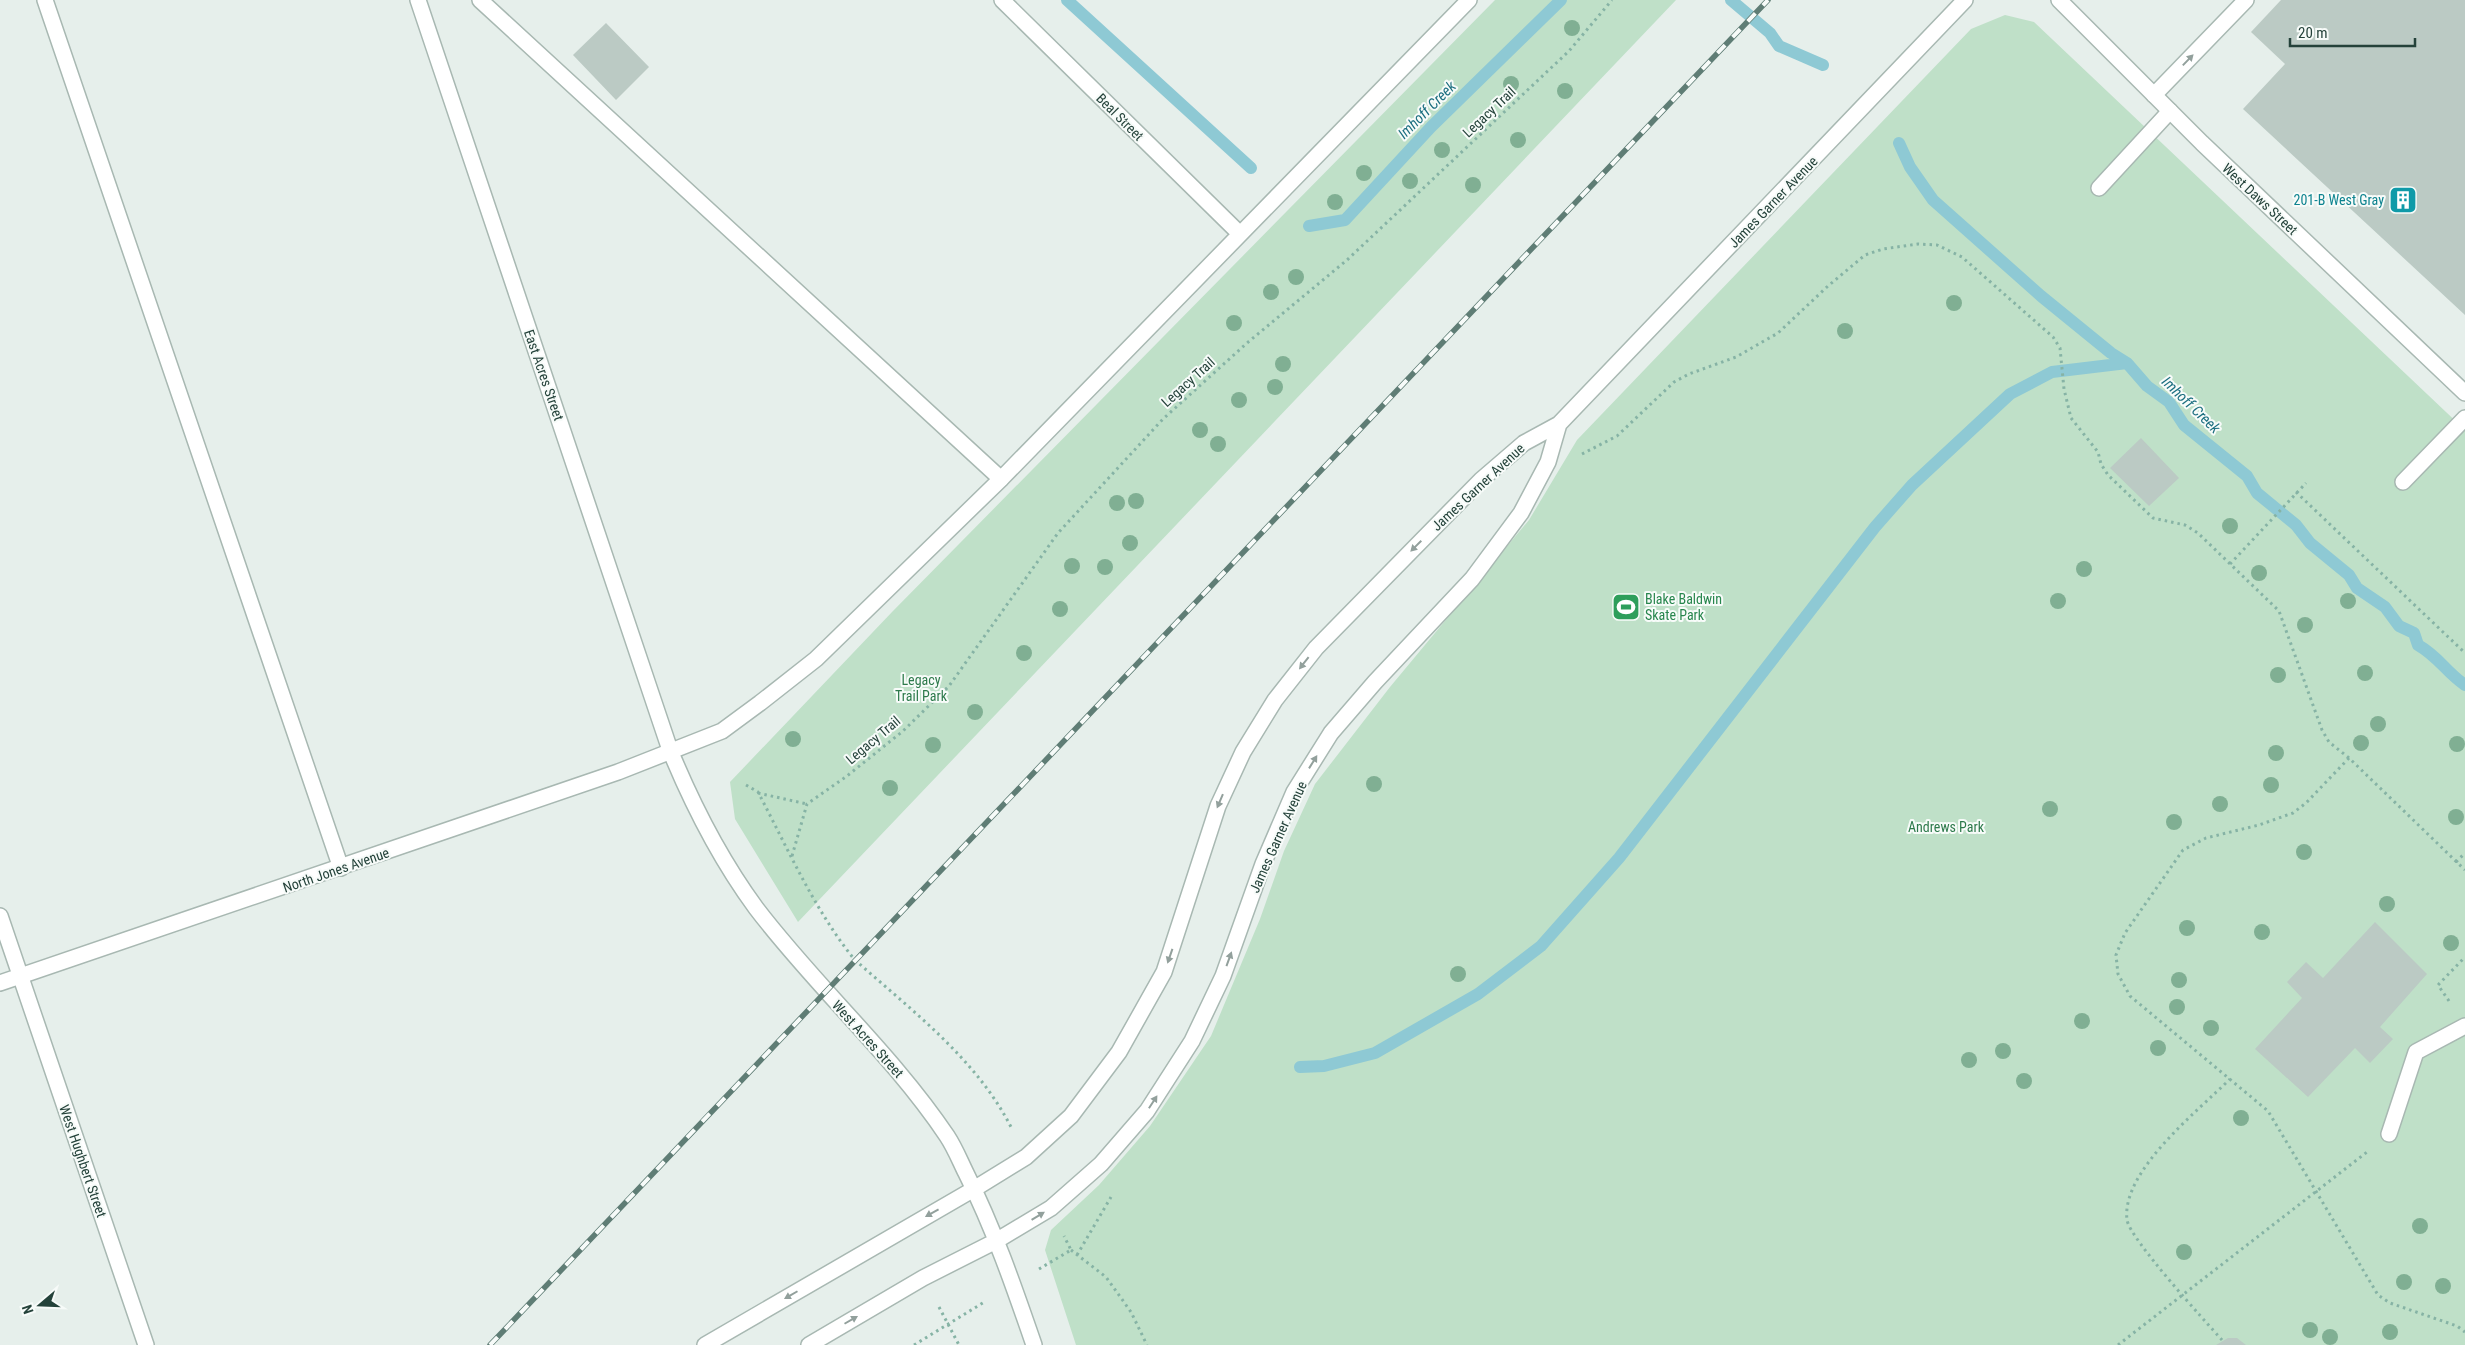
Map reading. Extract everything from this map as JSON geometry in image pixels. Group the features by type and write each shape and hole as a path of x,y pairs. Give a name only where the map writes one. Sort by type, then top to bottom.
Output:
{"street":[{"path":"45,0 341,868"},
{"name":"East Acres Street","path":"418,0 670,750"},
{"path":"480,0 577,87 1001,479"},
{"name":"Beal Street","path":"1002,0 1239,233"},
{"name":"North Jones Avenue","path":"0,983 618,772 722,731 809,664 1001,479 1239,233 1469,0"},
{"name":"James Garner Avenue","path":"705,1345 974,1190 1026,1157 1070,1116 1119,1052 1164,972 1218,806 1243,752 1275,700 1316,648 1481,480 1524,443 1559,424 1965,0"},
{"name":"West Daws Street","path":"2059,0 2170,111 2465,393"},
{"path":"2154,95 2246,0"},
{"path":"2099,188 2170,111"},
{"path":"2404,482 2465,418"},
{"name":"James Garner Avenue","path":"809,1345 923,1278 996,1240 1051,1208 1101,1164 1147,1111 1192,1041 1219,984 1263,864 1294,792 1331,733 1375,682 1472,578 1521,513 1548,462 1559,424"},
{"name":"West Acres Street","path":"670,750 691,802 723,859 756,908 826,992 902,1077 948,1137 996,1240 1034,1345"},
{"name":"West Hughbert Street","path":"0,916 146,1345"},
{"path":"2389,1134 2416,1052 2465,1026"}],"path":[{"name":"Legacy Trail","path":"807,804 847,776 903,731 949,686 1058,533 1163,419 1247,343 1347,260 1556,64 1612,0"},
{"path":"1576,461 1581,455 1617,436 1674,382 1689,374 1736,357 1778,333 1828,286 1865,255 1883,249 1918,244 1937,245 1962,257 2053,337 2060,348 2064,390 2071,418 2098,452 2101,464 2108,475 2153,518 2185,525 2198,533 2279,611 2322,730 2330,742 2465,870"},
{"path":"2230,564 2306,483"},
{"path":"2296,492 2465,653"},
{"path":"2349,758 2306,803 2293,813 2259,825 2206,838 2182,850 2126,933 2116,955 2118,974 2130,996 2268,1112 2378,1295 2390,1303 2457,1326 2465,1332"},
{"path":"746,785 758,792 807,804 792,856"},
{"path":"758,792 819,908 854,959 949,1044 978,1076 1007,1120"},
{"path":"2456,862 2465,853"},
{"path":"2454,1007 2438,985 2465,957"},
{"path":"2222,1340 2130,1229 2127,1220 2128,1200 2138,1176 2150,1159 2230,1079"},
{"path":"2118,1345 2389,1134"},
{"path":"1077,1255 1116,1190"},
{"path":"1061,1229 1071,1250 1106,1277 1131,1312 1148,1345"},
{"path":"1049,1264 1071,1250"},
{"path":"939,1307 959,1345"},
{"path":"914,1345 965,1314"}],"green space":[{"name":"Legacy Trail Park","path":"1495,0 1676,0 798,922 735,819 730,782 892,612"},
{"name":"Andrews Park","path":"2005,15 2034,22 2465,430 2465,1345 1076,1345 1045,1250 1051,1230 1099,1185 1150,1126 1211,1036 1260,919 1284,851 1315,784 1390,687 1529,520 1577,440 1971,29"}],"building":[{"name":"201-B West Gray","path":"2281,0 2465,0 2465,315 2243,109 2285,64 2251,32"},
{"path":"606,23 649,67 616,100 573,55"},
{"path":"2141,438 2179,478 2149,506 2110,468"},
{"path":"2375,922 2427,974 2380,1027 2393,1039 2370,1063 2355,1048 2308,1097 2255,1049 2302,998 2287,982 2306,962 2323,978"},
{"path":"2228,1338 2237,1338 2246,1345 2216,1345"}],"waterway":[{"name":"Imhoff Creek","path":"1067,0 1251,168"},
{"name":"Imhoff Creek","path":"1309,226 1345,220 1431,127 1561,0"},
{"name":"Imhoff Creek","path":"1731,0 1770,33 1779,46 1823,65"},
{"name":"Imhoff Creek","path":"1899,143 1910,167 1933,200 2041,296 2111,353 2127,363 2147,386 2169,402 2184,425 2247,476 2257,493 2296,525 2310,543 2349,575 2357,588 2385,607 2399,626 2414,633 2418,645 2432,654 2465,685"},
{"path":"1300,1067 1324,1066 1375,1053 1478,994 1541,946 1619,858 1875,527 1912,485 2010,394 2052,372 2127,363"}],"railway":[{"path":"490,1345 1768,0"}],"place":[{"name":"201-B West Gray","path":"2403,200"},
{"name":"Blake Baldwin Skate Park","path":"1626,607"}]}
